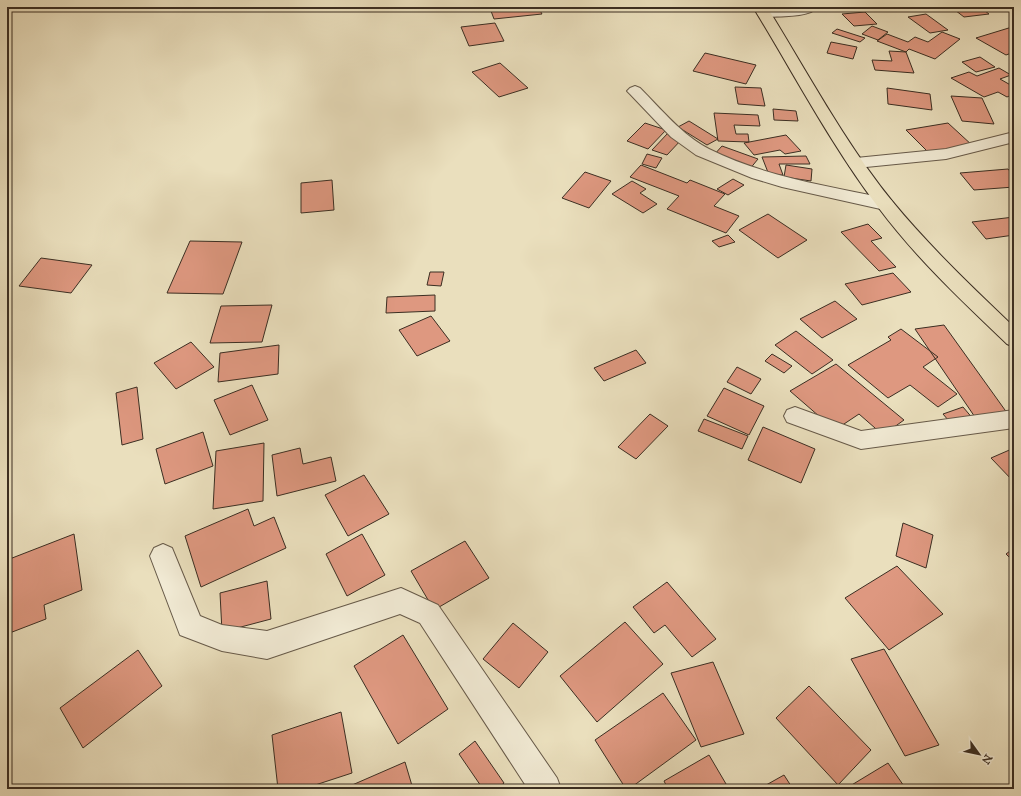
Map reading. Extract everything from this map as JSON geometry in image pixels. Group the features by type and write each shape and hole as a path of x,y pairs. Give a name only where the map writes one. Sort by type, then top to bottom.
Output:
{"main road":[{"path":"762,10 856,163 885,204 936,263 1014,340"}],"street":[{"path":"762,10 801,11 811,7"},
{"path":"635,91 676,134 702,152 758,174 788,183 885,204"},
{"path":"856,163 946,154 1014,138"},
{"path":"795,416 861,440 1014,419"},
{"path":"163,556 190,626 222,638 267,645 402,602 429,614 546,789"}],"building":[{"path":"538,7 542,14 494,19 491,11"},
{"path":"951,7 980,7 989,14 964,17"},
{"path":"865,12 877,24 854,26 842,14"},
{"path":"926,14 948,30 930,33 908,17"},
{"path":"495,23 504,41 469,46 461,27"},
{"path":"872,26 888,32 878,40 862,34"},
{"path":"1012,27 1014,28 1014,52 1006,55 976,38"},
{"path":"837,29 865,38 860,42 832,33"},
{"path":"942,32 960,39 935,59 909,49 906,52 877,41 887,34 908,42 915,37 928,42"},
{"path":"831,42 857,47 853,59 827,53"},
{"path":"889,51 906,52 914,73 875,70 872,60 892,61"},
{"path":"705,53 756,65 746,84 693,71"},
{"path":"980,57 995,67 976,72 962,62"},
{"path":"500,63 528,88 499,97 472,72"},
{"path":"999,68 1011,75 1000,79 1014,87 1014,94 1007,97 998,92 984,97 951,78 969,72 977,76"},
{"path":"735,87 761,88 765,106 738,104"},
{"path":"887,88 930,94 932,110 888,104"},
{"path":"951,96 982,98 994,124 962,121"},
{"path":"773,109 796,111 798,121 774,120"},
{"path":"714,113 758,115 760,126 734,125 736,134 748,134 749,142 718,141"},
{"path":"689,121 718,139 707,145 678,127"},
{"path":"645,123 666,130 648,149 627,141"},
{"path":"948,123 973,146 930,154 906,130"},
{"path":"668,133 682,139 667,155 652,150"},
{"path":"786,135 801,151 785,154 780,150 754,155 744,143"},
{"path":"722,146 758,159 749,170 713,156"},
{"path":"647,154 662,158 656,168 642,164"},
{"path":"806,156 810,164 779,164 783,175 769,175 762,157"},
{"path":"641,165 687,183 690,180 725,194 714,206 739,216 726,233 667,209 679,196 630,177"},
{"path":"786,165 812,169 811,181 784,177"},
{"path":"1008,169 1014,176 1014,187 974,190 960,173"},
{"path":"585,172 611,181 589,208 562,198"},
{"path":"733,179 744,185 728,195 717,189"},
{"path":"332,180 334,210 301,213 301,183"},
{"path":"632,181 646,189 640,193 657,204 643,213 612,194"},
{"path":"768,214 807,240 778,258 739,230"},
{"path":"1014,217 1014,235 986,239 972,222"},
{"path":"868,224 882,238 871,241 896,267 879,271 841,232"},
{"path":"728,235 735,242 719,247 712,241"},
{"path":"190,241 242,242 223,294 167,293"},
{"path":"41,258 92,265 71,293 19,286"},
{"path":"430,272 444,272 441,286 427,285"},
{"path":"893,273 911,292 862,305 845,284"},
{"path":"435,295 435,311 386,313 387,297"},
{"path":"835,301 857,319 822,338 800,319"},
{"path":"272,305 262,342 210,343 221,306"},
{"path":"431,316 450,341 417,356 399,330"},
{"path":"944,325 1010,417 979,423 915,329"},
{"path":"901,329 938,357 923,367 957,394 938,407 910,385 888,398 848,365 891,340 888,337"},
{"path":"796,331 833,360 812,374 775,345"},
{"path":"191,342 214,367 176,389 154,363"},
{"path":"279,345 278,374 218,382 220,353"},
{"path":"636,350 646,363 604,381 594,368"},
{"path":"772,354 792,366 784,373 765,361"},
{"path":"836,364 904,420 883,435 859,414 835,430 790,391"},
{"path":"737,367 761,379 751,394 727,382"},
{"path":"252,385 268,420 230,435 214,400"},
{"path":"137,387 143,439 122,445 116,393"},
{"path":"724,388 764,406 749,435 707,416"},
{"path":"963,407 974,420 954,427 943,414"},
{"path":"650,414 668,426 636,459 618,447"},
{"path":"704,419 748,436 742,449 698,431"},
{"path":"763,427 815,449 801,483 748,460"},
{"path":"203,432 213,466 165,484 156,449"},
{"path":"264,443 263,501 213,509 216,451"},
{"path":"300,448 303,464 331,457 336,481 277,496 272,455"},
{"path":"1014,448 1014,482 991,458"},
{"path":"364,475 389,514 348,536 325,495"},
{"path":"248,509 254,526 274,517 286,548 201,587 185,536"},
{"path":"903,523 933,535 926,568 896,556"},
{"path":"74,534 82,590 44,605 46,619 7,634 7,560"},
{"path":"362,534 385,575 347,596 326,554"},
{"path":"465,541 489,578 434,610 411,571"},
{"path":"1014,548 1014,562 1006,554"},
{"path":"897,566 943,614 889,650 845,598"},
{"path":"267,581 271,619 222,632 220,593"},
{"path":"667,582 716,639 692,657 665,625 654,633 633,607"},
{"path":"625,622 663,664 597,722 560,676"},
{"path":"513,623 548,652 519,688 483,659"},
{"path":"403,635 448,709 398,744 354,666"},
{"path":"884,649 939,745 905,756 851,659"},
{"path":"138,650 162,686 83,748 60,708"},
{"path":"713,662 744,734 701,747 671,673"},
{"path":"809,686 871,750 838,785 776,718"},
{"path":"663,693 696,740 629,789 626,789 595,740"},
{"path":"341,712 352,773 303,789 278,789 272,735"},
{"path":"475,741 504,783 497,789 483,789 459,754"},
{"path":"709,755 729,789 668,789 664,781"},
{"path":"405,762 413,789 343,789"},
{"path":"888,763 906,789 845,789"},
{"path":"784,775 793,789 759,789"}]}
